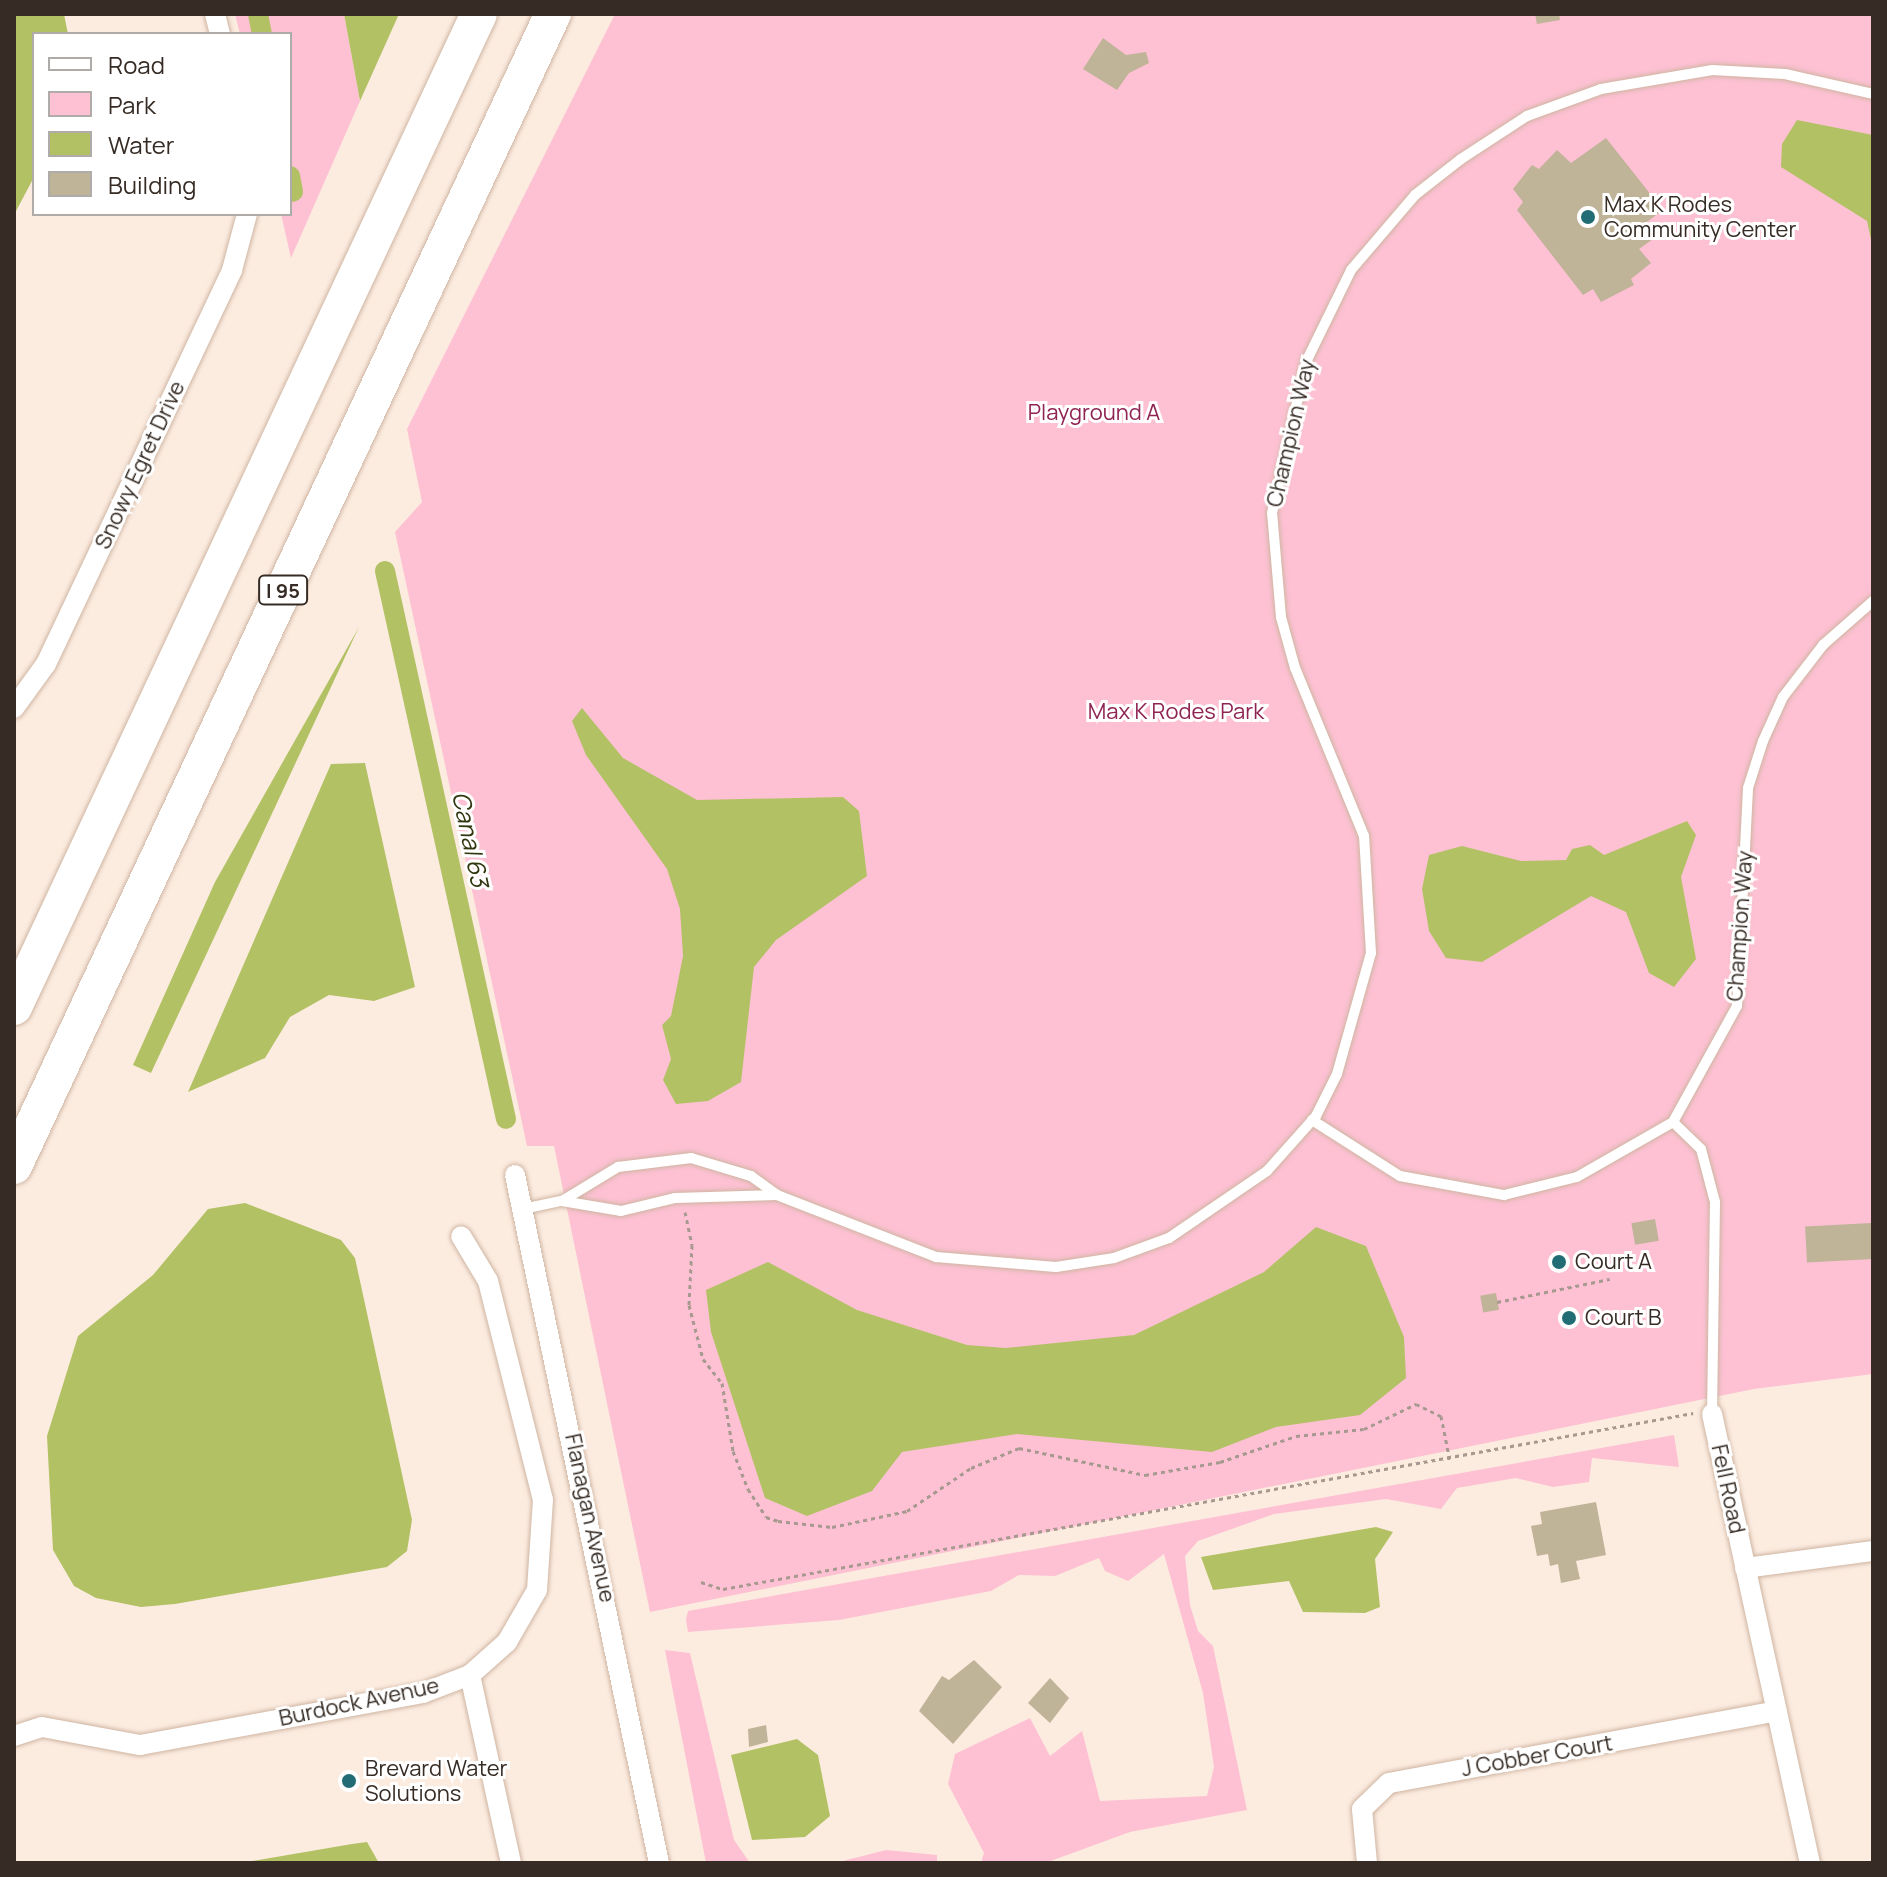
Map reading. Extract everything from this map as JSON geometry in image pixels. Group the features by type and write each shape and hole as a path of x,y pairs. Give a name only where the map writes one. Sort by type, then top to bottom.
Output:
{"highway":[{"path":"14,1007 479,14"},
{"name":"I 95","path":"14,1166 553,14"}],"street":[{"name":"Snowy Egret Drive","path":"14,708 46,664 219,299 246,216"},
{"name":"Flanagan Avenue","path":"515,1175 659,1863"},
{"name":"Burdock Avenue","path":"14,1736 42,1727 140,1745 423,1693 470,1675 507,1642 537,1590 545,1545 543,1500 488,1281 461,1236"},
{"name":"Fell Road","path":"1712,1411 1810,1863"},
{"path":"1745,1568 1873,1551"},
{"path":"470,1675 511,1863"},
{"name":"J Cobber Court","path":"1367,1863 1362,1809 1389,1783 1776,1711"}],"lane":[{"name":"Champion Way","path":"562,1201 595,1176 663,1157 718,1163 777,1195 936,1257 1056,1267 1114,1258 1216,1212 1312,1120 1365,993 1373,911 1364,836 1295,668 1275,571 1272,513 1314,337 1351,270 1415,195 1527,116 1601,89 1712,70 1785,74 1873,94"},
{"name":"Champion Way","path":"1673,1122 1737,1006 1748,788 1763,741 1783,697 1823,645 1873,601"},
{"path":"1312,1120 1400,1176 1504,1195 1577,1177 1673,1122"},
{"name":"Fell Road","path":"1673,1122 1701,1149 1715,1202 1712,1411"},
{"name":"Champion Way","path":"523,1209 562,1201 621,1211 682,1197 777,1195"}],"path":[{"path":"682,1197 692,1245 689,1305 703,1359 722,1383 733,1451 766,1517 832,1527 907,1511 971,1468 1019,1448 1145,1475 1220,1462 1296,1436 1364,1429 1416,1404 1441,1416 1450,1461"},
{"path":"1497,1302 1610,1279"},
{"path":"701,1582 723,1589 1450,1461 1712,1411"}],"green space":[{"path":"235,14 344,14 360,101 291,258 281,216 292,216 292,32 240,32"},
{"name":"Max K Rodes Park","path":"615,14 1873,14 1873,1374 1754,1389 650,1612 554,1146 527,1146 395,532 422,502 407,429"},
{"path":"1674,1435 1679,1467 1592,1458 1589,1482 1553,1487 1516,1478 1457,1488 1441,1509 1386,1499 1274,1514 1198,1541 1185,1556 1190,1605 1198,1631 1213,1646 1247,1810 1130,1832 1045,1863 981,1863 984,1853 948,1784 955,1754 1030,1718 1050,1756 1082,1731 1100,1801 1207,1796 1214,1767 1203,1693 1164,1554 1128,1581 1105,1571 1099,1558 1055,1576 1019,1575 991,1591 839,1620 688,1632 688,1611"},
{"path":"665,1650 690,1653 734,1840 750,1863 706,1863"},
{"path":"886,1850 937,1855 937,1863 835,1863"}],"water":[{"path":"14,14 64,14 68,32 32,32 32,181 14,215"},
{"path":"344,14 399,14 360,101"},
{"path":"1797,120 1873,135 1873,249 1867,221 1781,167 1782,144"},
{"path":"359,627 151,1073 133,1065 215,882"},
{"path":"582,708 623,758 697,800 843,797 859,811 867,876 776,940 754,967 741,1082 708,1101 676,1104 663,1080 671,1059 662,1025 671,1016 683,956 680,909 667,869 586,755 572,721"},
{"path":"365,763 415,987 374,1001 329,995 290,1017 265,1058 188,1092 331,764"},
{"path":"1687,821 1696,835 1681,877 1696,959 1674,987 1649,973 1626,912 1591,896 1482,962 1446,958 1429,931 1422,889 1429,855 1462,846 1521,861 1566,860 1572,849 1590,845 1604,855"},
{"path":"245,1203 341,1240 355,1258 412,1520 407,1551 387,1567 175,1604 141,1607 96,1598 74,1586 53,1550 47,1436 78,1336 153,1275 208,1209"},
{"path":"1316,1227 1366,1246 1404,1337 1406,1378 1360,1415 1276,1427 1212,1452 1017,1434 902,1452 872,1491 807,1516 765,1498 711,1332 706,1290 768,1262 857,1310 967,1345 1006,1348 1134,1335 1264,1272"},
{"path":"1376,1527 1393,1532 1375,1559 1380,1607 1365,1613 1303,1612 1289,1581 1213,1590 1201,1557"},
{"path":"797,1739 818,1755 830,1816 805,1837 752,1840 731,1755"},
{"path":"367,1842 379,1863 240,1863 352,1844"}],"building":[{"path":"1535,14 1559,14 1560,20 1537,24"},
{"path":"1103,38 1126,55 1146,52 1149,63 1129,73 1117,90 1083,69"},
{"name":"Max K Rodes Community Center","path":"1606,138 1663,210 1644,224 1653,239 1639,249 1651,263 1631,279 1634,285 1601,302 1593,289 1583,295 1517,210 1523,202 1513,189 1532,165 1539,169 1557,150 1571,163"},
{"path":"1655,1219 1659,1241 1635,1245 1631,1223"},
{"path":"1871,1223 1873,1259 1807,1262 1805,1226"},
{"path":"1496,1293 1499,1310 1483,1313 1480,1296"},
{"path":"1596,1502 1606,1555 1576,1561 1580,1579 1561,1583 1558,1564 1550,1566 1548,1554 1537,1556 1531,1526 1542,1524 1540,1512"},
{"path":"974,1660 1002,1687 953,1744 919,1711 942,1676 949,1680"},
{"path":"1050,1678 1069,1698 1050,1723 1028,1703"},
{"path":"766,1725 768,1742 749,1747 748,1729"}],"waterway":[{"name":"Canal 63","path":"258,14 262,32"},
{"name":"Canal 63","path":"292,187 293,192"},
{"name":"Canal 63","path":"385,571 506,1119"}],"place":[{"name":"Max K Rodes Community Center","path":"1588,217"},
{"name":"Court A","path":"1559,1262"},
{"name":"Court B","path":"1569,1318"},
{"name":"Brevard Water Solutions","path":"349,1781"}],"park label":[{"name":"Playground A","path":"1094,413"}]}
